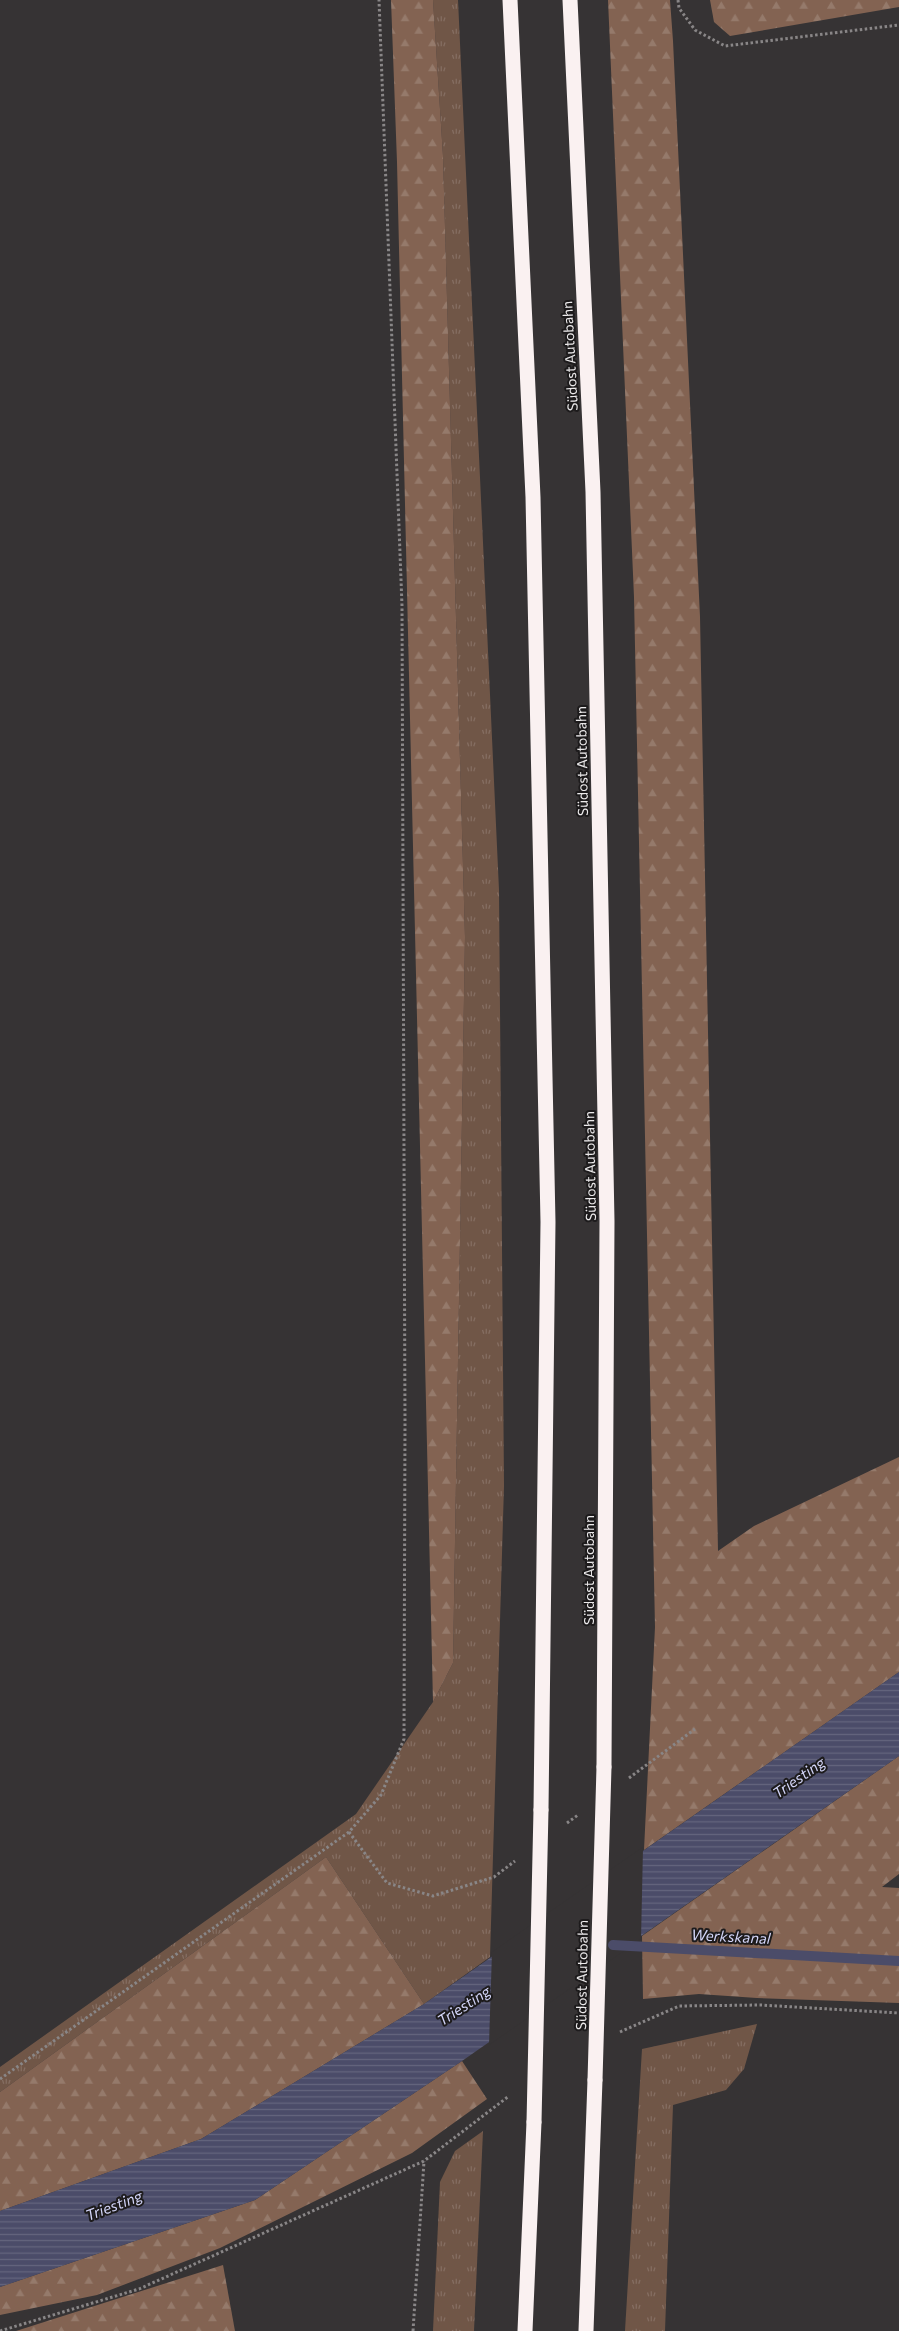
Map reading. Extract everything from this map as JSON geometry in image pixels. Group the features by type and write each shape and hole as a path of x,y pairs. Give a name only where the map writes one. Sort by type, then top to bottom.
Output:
{"highway":[{"path":"510,0 533,498 548,1222 541,1810 534,2122 525,2331"},
{"name":"Südost Autobahn","path":"570,0 593,492 606,1161 604,1768 596,2080 586,2331"}],"path":[{"path":"0,2079 349,1832 381,1795 404,1739 405,1413 402,606 379,0"},
{"path":"678,0 679,8 695,30 725,46 899,25"},
{"path":"760,2005 899,2013"},
{"path":"0,2331 139,2289 424,2161 414,2331"}],"green space":[{"path":"391,0 433,0 443,156 465,937 453,1663 433,1702 397,162"},
{"path":"433,0 458,0 499,890 504,1486 490,1957 424,2004 326,1857 0,2092 0,2067 356,1814 433,1702 453,1663 465,937 443,156"},
{"path":"608,0 670,0 673,41 700,617 718,1551 754,1526 899,1457 899,1672 644,1850 655,1627 634,597"},
{"path":"710,0 899,0 899,7 730,36 714,22"},
{"path":"899,1756 899,1874 882,1887 899,1888 899,2003 699,1994 643,1999 642,1936"},
{"path":"326,1857 424,2004 201,2139 0,2211 0,2092"},
{"path":"757,2024 744,2069 726,2090 673,2105 665,2331 625,2331 642,2049"},
{"path":"462,2061 487,2099 412,2153 220,2248 97,2295 0,2315 0,2287 255,2200"},
{"path":"483,2131 474,2331 433,2331 440,2182 455,2151"},
{"path":"223,2265 235,2331 16,2331"}],"water":[{"name":"Triesting","path":"899,1672 899,1756 462,2061 255,2200 0,2287 0,2211 201,2139 424,2004"}],"pier":[{"path":"643,1847 641,1939 489,2045 492,1952"}],"waterway":[{"name":"Werkskanal","path":"613,1945 899,1961"}]}
